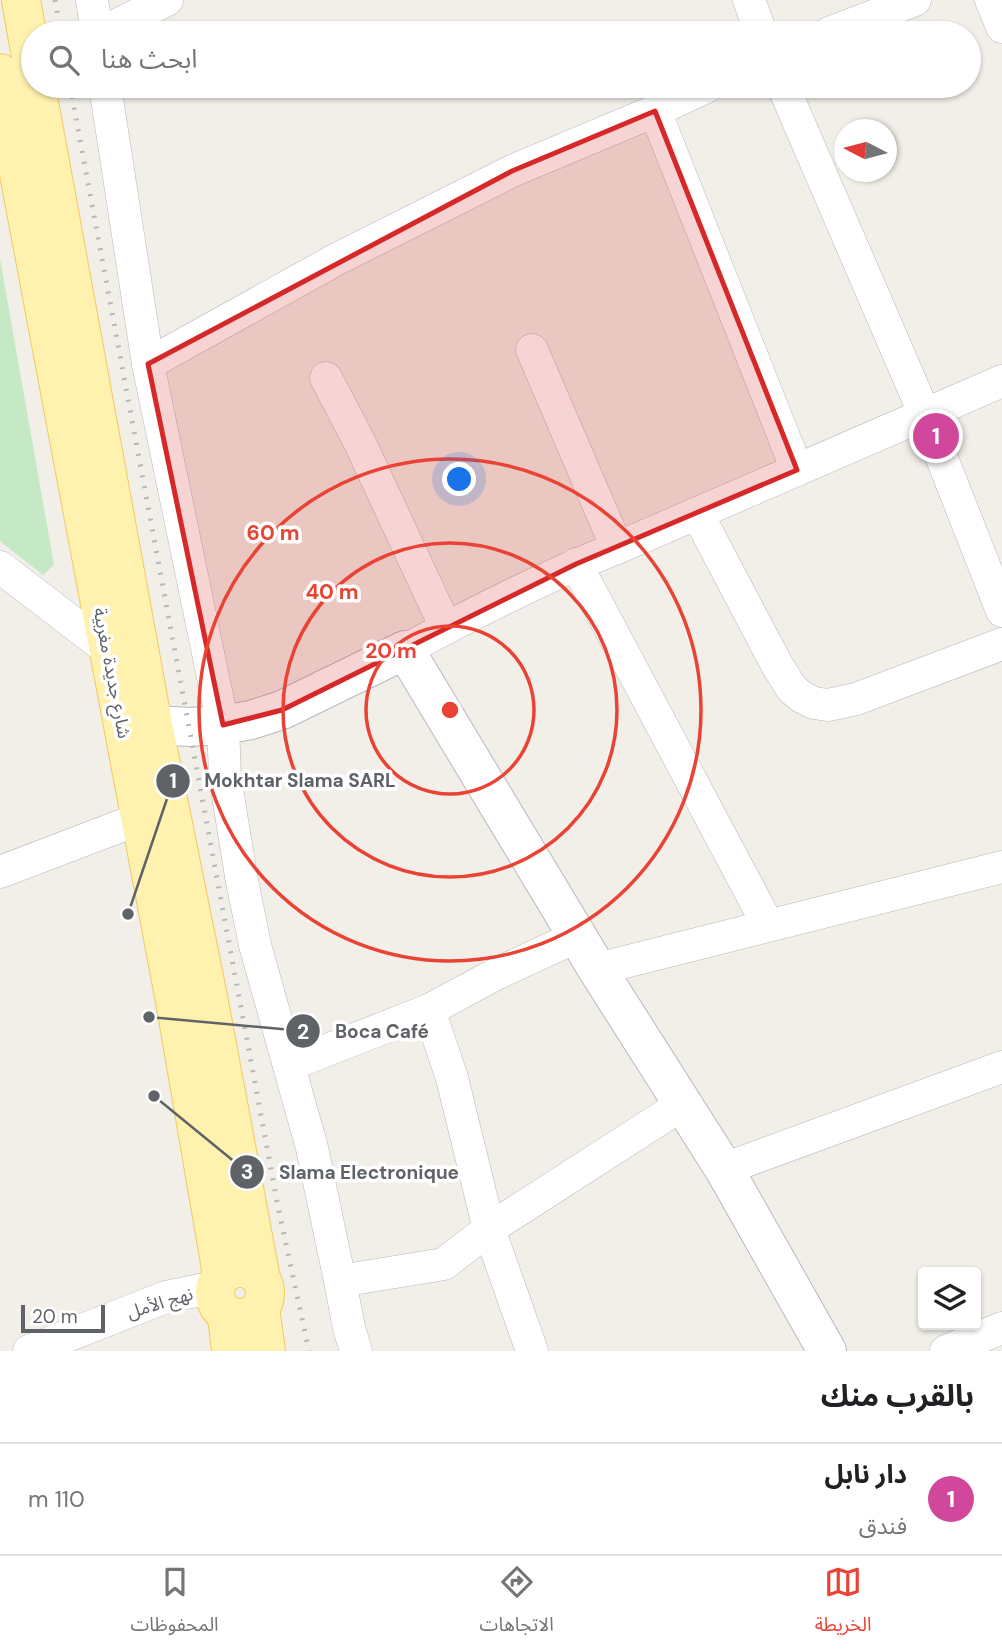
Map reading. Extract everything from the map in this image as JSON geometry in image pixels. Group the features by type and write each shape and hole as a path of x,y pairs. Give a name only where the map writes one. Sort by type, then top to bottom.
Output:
{"main road":[{"name":"شارع جديدة مغربية","path":"21,0 17,74 107,649 236,1303"},
{"name":"شارع جديدة مغربية","path":"17,74 21,93"},
{"name":"شارع جديدة مغربية","path":"22,98 208,997 236,1303"},
{"path":"153,725 190,727 251,720 282,710 405,650 597,969 724,1169 827,1351"},
{"path":"236,1303 267,1351"}],"street":[{"path":"92,0 96,21"},
{"path":"124,21 167,0"},
{"path":"749,0 757,21"},
{"path":"860,21 915,0"},
{"path":"991,0 1002,27"},
{"path":"107,98 148,363 223,725 225,777 240,876 255,945 312,1149 356,1351"},
{"path":"148,363 337,259 512,171 683,98"},
{"path":"788,98 925,415 1002,611"},
{"path":"655,111 797,470"},
{"path":"532,350 617,548"},
{"path":"326,378 359,441 446,628"},
{"path":"405,650 576,564 1002,381"},
{"path":"697,513 777,665 792,689 814,703 828,705 856,699 1002,644"},
{"path":"576,564 768,925"},
{"path":"1,569 107,649"},
{"path":"0,872 139,819"},
{"path":"597,969 1002,867"},
{"path":"289,1065 429,1010 496,974 578,936"},
{"path":"429,1010 453,1079 489,1229 532,1351"},
{"path":"724,1169 1002,1068"},
{"path":"340,1281 444,1264 489,1229 683,1104"},
{"name":"نهج الأمل","path":"29,1351 166,1297 236,1303"},
{"path":"946,1351 1002,1328"}],"highlighted area":[{"path":"655,111 797,470 576,564 282,710 223,725 148,364 512,171"}],"green space":[{"path":"0,259 54,565 43,575 0,541"}],"railway":[{"path":"55,0 59,21"},
{"path":"72,98 278,1207 309,1351"}],"place":[{"name":"دار نابل","path":"936,436"},
{"name":"Mokhtar Slama SARL","path":"128,914"},
{"name":"Boca Café","path":"149,1017"},
{"name":"Slama Electronique","path":"154,1096"}]}
